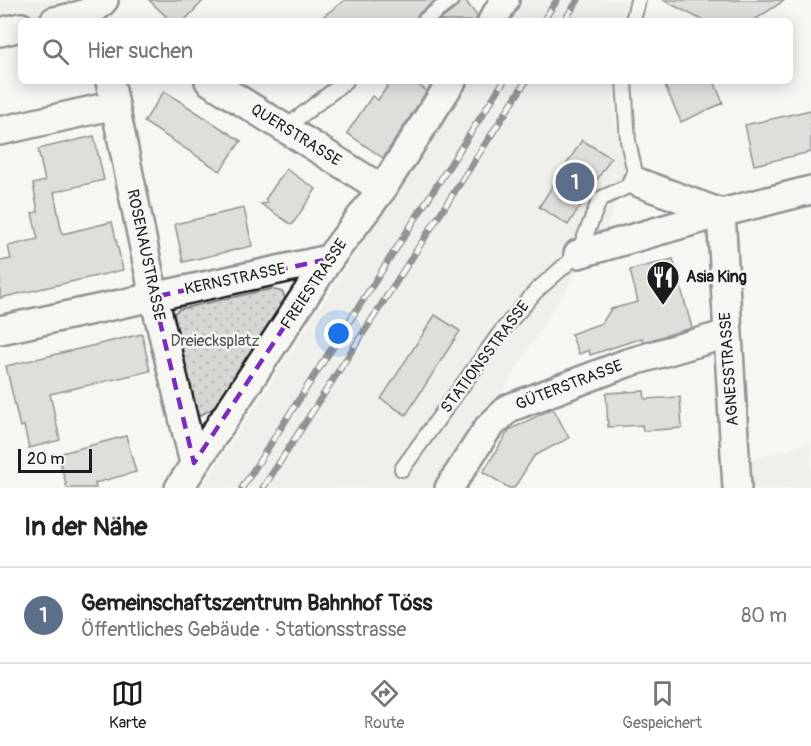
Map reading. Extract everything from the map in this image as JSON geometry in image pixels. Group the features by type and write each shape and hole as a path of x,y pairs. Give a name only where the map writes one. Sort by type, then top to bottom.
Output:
{"street":[{"path":"494,18 506,0"},
{"path":"70,18 102,10"},
{"path":"0,32 18,28"},
{"name":"QUERSTRASSE","path":"215,84 382,189"},
{"name":"FREIESTRASSE","path":"179,488 329,260 382,189 450,84"},
{"path":"0,131 113,93"},
{"name":"ROSENAUSTRASSE","path":"113,93 154,297 194,463"},
{"path":"636,182 721,213"},
{"name":"STATIONSSTRASSE","path":"578,254 811,190"},
{"name":"AGNESSTRASSE","path":"721,213 737,488"},
{"name":"KERNSTRASSE","path":"0,330 329,260"},
{"name":"GÜTERSTRASSE","path":"449,488 488,428 508,408 627,363 727,334"}],"lane":[{"path":"428,18 451,0"},
{"path":"634,18 639,0"},
{"path":"285,128 342,84"},
{"path":"624,84 628,141 636,182"},
{"name":"STATIONSSTRASSE","path":"402,469 500,333 536,291 578,254 600,199 636,182"}],"highlighted area":[{"path":"329,259 194,463 154,297"}],"shaded area":[{"path":"0,0 96,0 60,18 18,18 18,23 0,32"},
{"path":"521,0 630,0 625,18 509,18"},
{"path":"466,84 614,84 613,106 624,172 610,219 442,488 202,488"},
{"path":"811,443 811,488 737,488 735,464"}],"green space":[{"name":"Dreiecksplatz","path":"271,289 283,292 286,302 217,406 194,419 172,314 180,309"}],"building":[{"path":"149,0 204,0 187,18 168,18"},
{"path":"345,0 436,0 416,18 321,18"},
{"path":"460,0 465,0 477,18 443,18 457,7"},
{"path":"663,0 785,0 758,18 698,18"},
{"path":"389,84 416,84 427,91 383,158 347,133 372,96 378,100"},
{"path":"664,84 715,84 723,103 681,122"},
{"path":"164,91 241,141 220,171 144,122"},
{"path":"811,110 811,152 754,165 745,125"},
{"path":"94,136 104,180 54,192 62,234 112,222 123,270 0,298 0,261 11,259 8,246 38,239 32,213 38,212 33,184 45,181 38,149"},
{"path":"582,140 611,158 568,225 539,207"},
{"path":"286,169 316,189 292,225 261,204 268,203 265,200"},
{"path":"244,208 252,246 183,262 175,224"},
{"path":"673,259 692,328 643,342 642,338 590,355 589,350 579,354 571,334 602,323 611,309 638,302 630,270"},
{"path":"435,315 460,331 406,415 381,399"},
{"path":"142,334 150,371 50,394 60,440 29,448 24,426 20,427 6,366"},
{"path":"644,391 645,399 680,397 682,428 643,431 642,425 608,427 606,393"},
{"path":"553,408 569,438 534,456 514,488 509,488 483,472 509,430"},
{"path":"126,436 136,472 95,483 96,488 67,488 58,454"}],"railway":[{"path":"545,18 557,0"},
{"path":"566,18 578,0"},
{"path":"242,488 502,84"},
{"path":"263,488 524,84"}],"place":[{"name":"Gemeinschaftszentrum Bahnhof Töss","path":"575,182"},
{"name":"Asia King","path":"663,306"}]}
